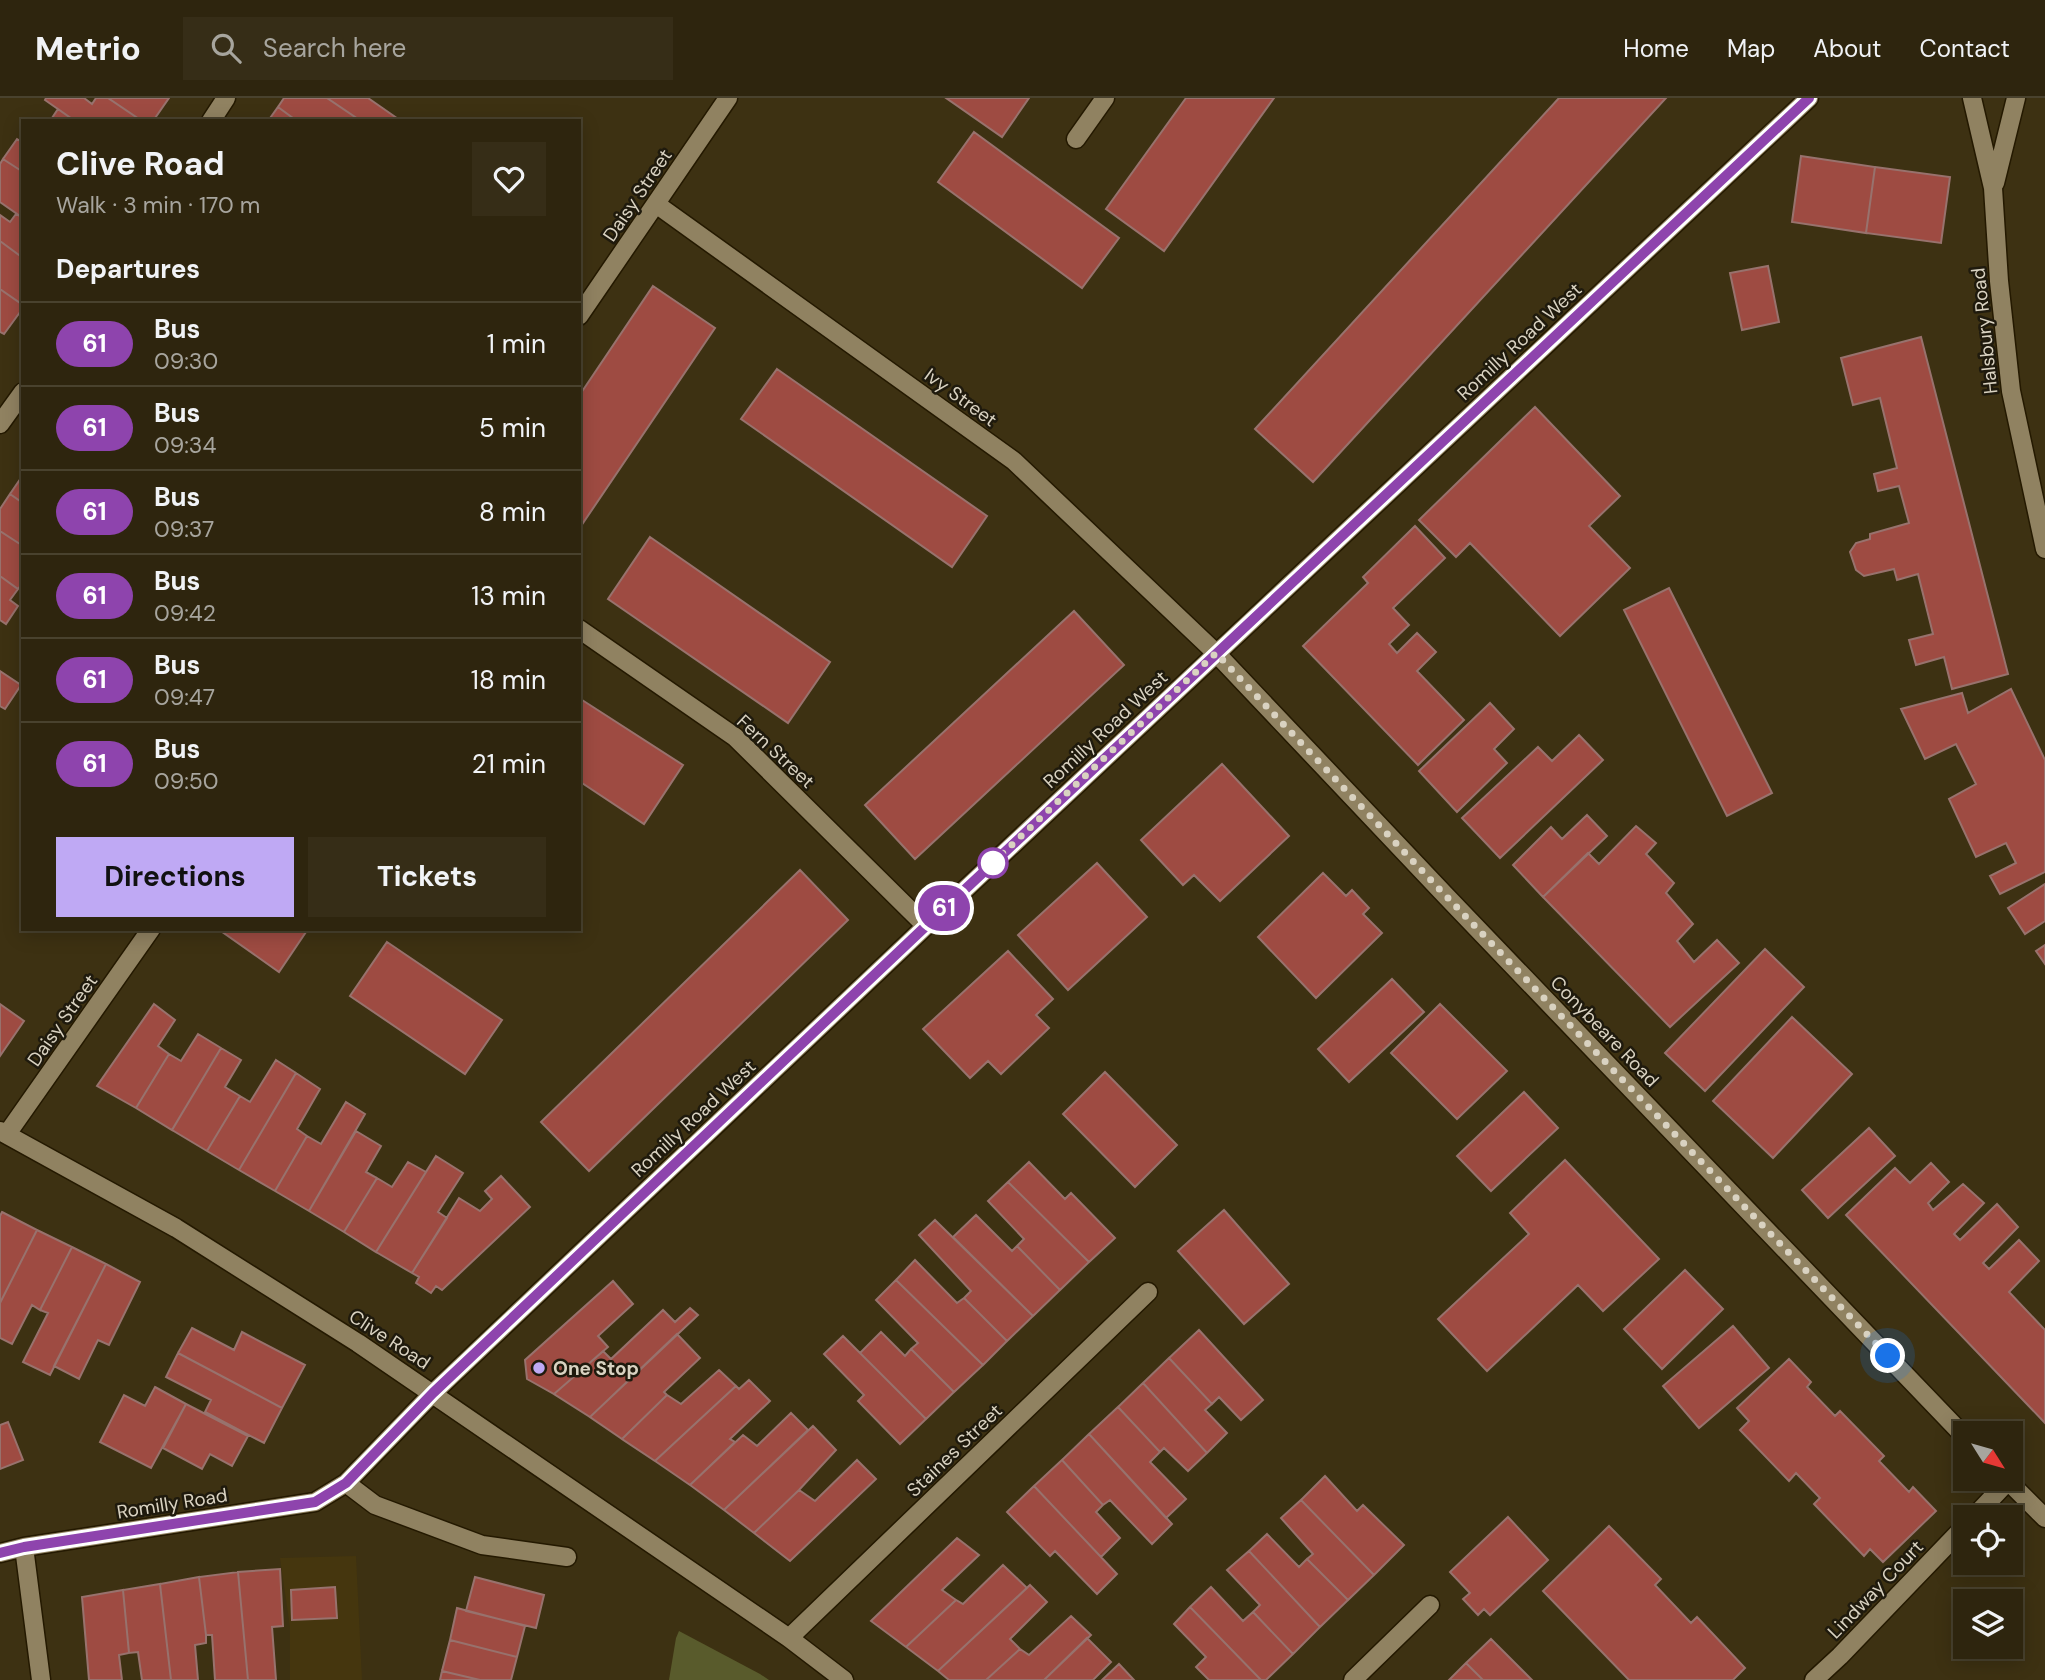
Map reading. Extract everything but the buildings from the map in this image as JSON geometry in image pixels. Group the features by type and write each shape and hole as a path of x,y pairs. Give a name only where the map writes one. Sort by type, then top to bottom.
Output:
{"street":[{"path":"212,119 226,98"},
{"name":"Daisy Street","path":"581,313 728,98"},
{"path":"1076,139 1105,98"},
{"name":"Romilly Road West","path":"433,1393 1216,653 1809,98"},
{"name":"Halsbury Road","path":"1972,98 1993,188 1999,281 2011,391 2045,549"},
{"name":"Halsbury Road","path":"1993,188 2016,98"},
{"name":"Ivy Street","path":"656,204 1014,461 1216,653"},
{"path":"0,424 21,395"},
{"name":"Fern Street","path":"581,630 735,737 926,926"},
{"name":"Conybeare Road","path":"1216,653 1953,1425"},
{"name":"Daisy Street","path":"3,1132 150,931"},
{"name":"Clive Road","path":"3,1132 176,1228 358,1343 789,1638 844,1680"},
{"name":"Staines Street","path":"789,1638 1148,1292"},
{"name":"Romilly Road","path":"0,1553 315,1502 346,1483 433,1393"},
{"path":"346,1483 374,1504 482,1545 567,1557"},
{"path":"1985,1505 1997,1491"},
{"path":"2018,1491 2045,1518"},
{"name":"Lindway Court","path":"1814,1680 1953,1538"},
{"path":"24,1547 41,1680"},
{"path":"1353,1680 1430,1605"}],"shaded area":[{"path":"356,1556 362,1680 290,1680 290,1627 280,1558"}],"green space":[{"path":"679,1631 760,1674 769,1680 669,1680"}],"bus line":[{"name":"61","path":"0,1553 315,1502 346,1483 433,1393 926,926 1809,98"}],"place":[{"name":"One Stop","path":"539,1368"}],"route":[{"path":"993,863 984,871 1216,653 1888,1356"}]}
